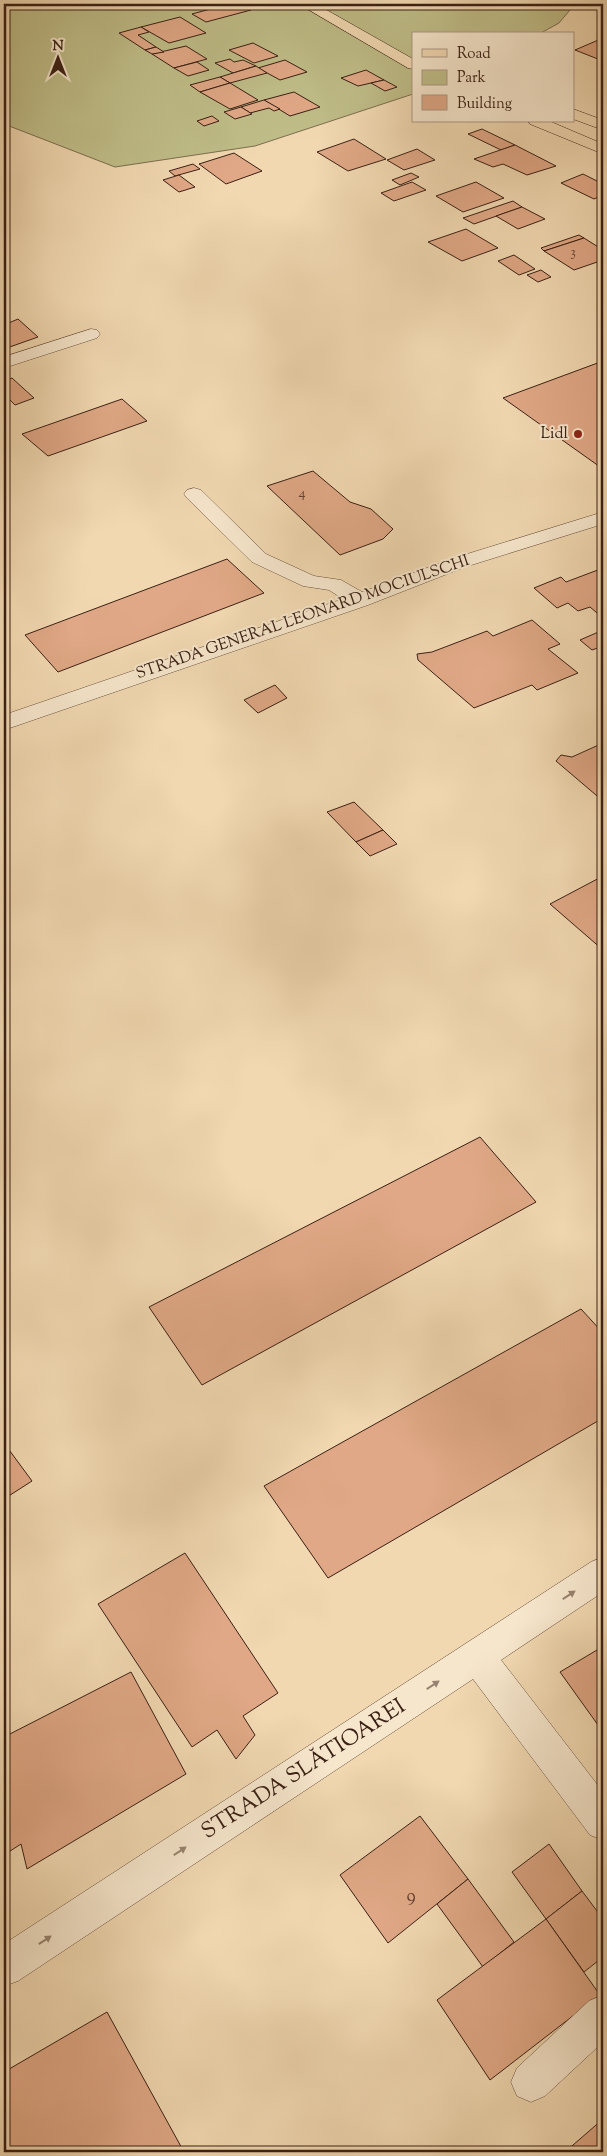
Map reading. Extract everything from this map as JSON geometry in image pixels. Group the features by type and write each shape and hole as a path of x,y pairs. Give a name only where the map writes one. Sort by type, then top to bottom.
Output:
{"main road":[{"path":"306,4 391,50 412,64"},
{"path":"391,50 412,58"},
{"path":"574,114 603,125"},
{"path":"537,122 603,149"}],"street":[{"path":"4,362 91,334"},
{"path":"194,494 259,558 310,582 334,584 360,600"},
{"name":"STRADA GENERAL LEONARD MOCIULSCHI","path":"4,723 360,600 458,563 603,518"},
{"name":"STRADA SLĂTIOAREI","path":"4,1966 603,1573"},
{"path":"477,1656 603,1822"},
{"path":"531,2082 603,2015"}],"green space":[{"path":"4,4 575,4 559,23 543,32 412,32 412,94 255,146 115,167 4,124"}],"building":[{"path":"229,4 239,4 251,10 206,22 192,14"},
{"path":"180,17 206,33 169,43 141,27"},
{"path":"141,27 149,32 138,35 156,47 145,50 119,33"},
{"path":"603,38 603,61 575,50"},
{"path":"253,43 278,56 254,63 229,50"},
{"path":"186,46 207,59 174,68 152,54"},
{"path":"156,47 164,52 152,54 145,50"},
{"path":"230,59 234,62 243,60 256,66 233,73 215,63"},
{"path":"285,60 307,72 280,80 258,68"},
{"path":"197,62 209,70 188,76 174,68"},
{"path":"256,66 267,73 230,83 220,77"},
{"path":"366,70 384,80 358,86 341,78"},
{"path":"220,77 230,83 200,92 190,85"},
{"path":"384,80 397,87 385,91 371,83"},
{"path":"230,83 258,100 230,109 200,92"},
{"path":"294,92 320,107 290,116 264,100"},
{"path":"264,100 280,109 274,111 269,108 250,113 241,107"},
{"path":"241,107 252,114 235,119 224,112"},
{"path":"212,116 219,121 204,126 197,121"},
{"path":"482,129 515,145 501,150 468,134"},
{"path":"354,139 386,159 348,171 317,152"},
{"path":"515,145 556,166 527,175 503,164 493,167 474,159"},
{"path":"417,149 435,160 404,170 387,160"},
{"path":"234,153 262,171 226,184 199,164"},
{"path":"193,164 200,169 175,176 169,171"},
{"path":"411,173 419,177 400,185 392,180"},
{"path":"583,174 603,184 603,195 594,199 561,183"},
{"path":"179,175 195,187 179,192 163,180"},
{"path":"412,182 426,190 394,201 381,193"},
{"path":"476,182 504,198 463,212 436,196"},
{"path":"513,201 522,207 474,224 463,218"},
{"path":"522,207 545,219 518,229 496,216"},
{"path":"466,229 498,248 462,261 428,242"},
{"path":"579,235 584,238 544,251 541,248"},
{"path":"584,238 603,250 603,260 574,270 544,251"},
{"path":"514,255 535,269 519,275 498,261"},
{"path":"541,270 551,277 538,282 527,275"},
{"path":"18,319 38,337 4,349 4,325"},
{"name":"Lidl","path":"603,361 603,469 503,398"},
{"path":"12,378 34,398 15,405 4,394 4,381"},
{"path":"122,399 147,421 48,456 22,434"},
{"path":"313,471 350,502 371,509 393,529 383,539 340,555 267,486"},
{"path":"227,559 264,593 58,672 25,635"},
{"path":"603,568 603,618 590,607 578,611 568,603 557,608 534,588 561,577 566,582"},
{"path":"532,620 560,644 548,649 578,673 537,690 532,685 474,708 418,660 417,654 432,652 487,631 493,636"},
{"path":"603,630 603,646 592,650 580,640"},
{"path":"275,685 287,698 258,713 244,700"},
{"path":"603,743 603,801 556,761 561,755 572,757"},
{"path":"354,802 383,830 356,842 327,812"},
{"path":"383,830 397,844 370,856 356,842"},
{"path":"603,876 603,950 550,904"},
{"path":"480,1137 536,1202 202,1385 149,1307"},
{"path":"581,1309 603,1333 603,1418 328,1578 264,1486"},
{"path":"4,1443 32,1481 4,1499"},
{"path":"185,1553 278,1693 243,1716 255,1735 236,1759 217,1730 192,1747 98,1604"},
{"path":"597,1650 603,1658 603,1732 560,1672"},
{"path":"131,1672 186,1774 27,1869 21,1844 4,1855 4,1797 8,1795 4,1789 4,1737"},
{"path":"420,1816 468,1879 388,1943 340,1875"},
{"path":"549,1844 582,1891 546,1919 512,1872"},
{"path":"468,1879 514,1942 483,1967 437,1904"},
{"path":"582,1891 603,1919 603,1957 584,1972 546,1919"},
{"path":"546,1919 600,1995 490,2080 437,2000"},
{"path":"107,2012 184,2152 4,2152 4,2072"},
{"path":"603,2119 603,2152 565,2152"}],"place":[{"name":"Lidl","path":"578,434"}]}
